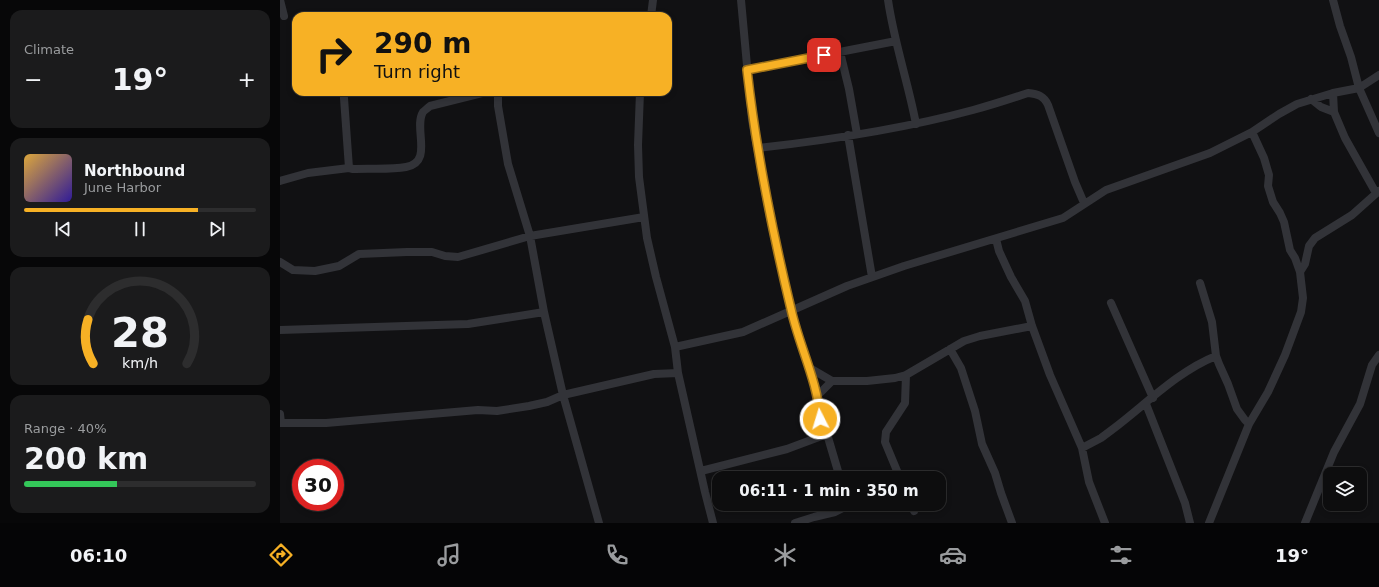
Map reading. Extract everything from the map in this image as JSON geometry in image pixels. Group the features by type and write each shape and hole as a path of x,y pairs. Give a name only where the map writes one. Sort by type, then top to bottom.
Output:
{"street":[{"path":"280,0 284,16"},
{"path":"652,12 653,0"},
{"path":"741,0 752,120 770,218 791,311 818,395 820,419 838,471"},
{"path":"888,0 896,41 912,102 916,124"},
{"path":"1333,0 1359,88 1379,134"},
{"path":"747,70 896,41"},
{"path":"840,52 849,89 857,134"},
{"path":"674,347 743,332 848,286 904,266 1063,218 1106,190 1210,152 1252,132 1279,114 1311,99 1333,92 1359,88 1379,75"},
{"path":"1300,272 1305,264 1309,246 1315,238 1352,215 1378,192 1345,138 1334,112 1333,92"},
{"path":"758,148 820,142 848,135 916,124 974,110 1028,93 1038,94 1044,98 1048,104 1075,182 1084,203"},
{"path":"280,181 308,172 349,168 407,167 416,163 421,153 421,120 424,112 430,106 470,96"},
{"path":"498,96 498,106 508,164 530,236 544,312 563,395 599,523"},
{"path":"640,96 638,145 639,177 644,217 656,276 674,347 678,373 713,523"},
{"path":"344,98 349,168"},
{"path":"1311,99 1321,107 1334,112"},
{"path":"1209,523 1249,424 1268,392 1285,355 1301,312 1303,298 1300,272 1295,258 1290,250 1280,213 1273,202 1268,186 1269,175 1264,158 1252,132"},
{"path":"848,135 872,278"},
{"path":"280,262 293,270 315,271 339,266 359,254 432,252 445,256 458,257 530,236 644,217"},
{"path":"996,239 999,251 1026,301 1032,326 1050,375 1082,448 1089,482 1105,523"},
{"path":"1200,283 1212,322 1216,356 1237,409 1244,420 1249,424"},
{"path":"1111,303 1153,398"},
{"path":"280,330 468,324 544,312"},
{"path":"808,367 832,381 867,381 896,378 906,375 964,341 980,336 1032,326"},
{"path":"950,349 961,368 975,411 982,444 995,472 1012,523"},
{"path":"1305,523 1334,452 1360,404 1372,365 1379,355"},
{"path":"1082,448 1101,438 1188,370 1205,360 1216,356"},
{"path":"280,414 280,423 326,423 478,410 497,411 547,402 563,395 654,374 678,373"},
{"path":"897,471 885,442 886,432 905,403 906,375"},
{"path":"818,395 832,381"},
{"path":"1146,404 1185,503 1190,523"},
{"path":"700,471 787,449 826,434"},
{"path":"795,523 814,520 837,511"}],"route":[{"path":"820,419 818,395 791,311 770,218 752,120 747,70 824,55"}]}
